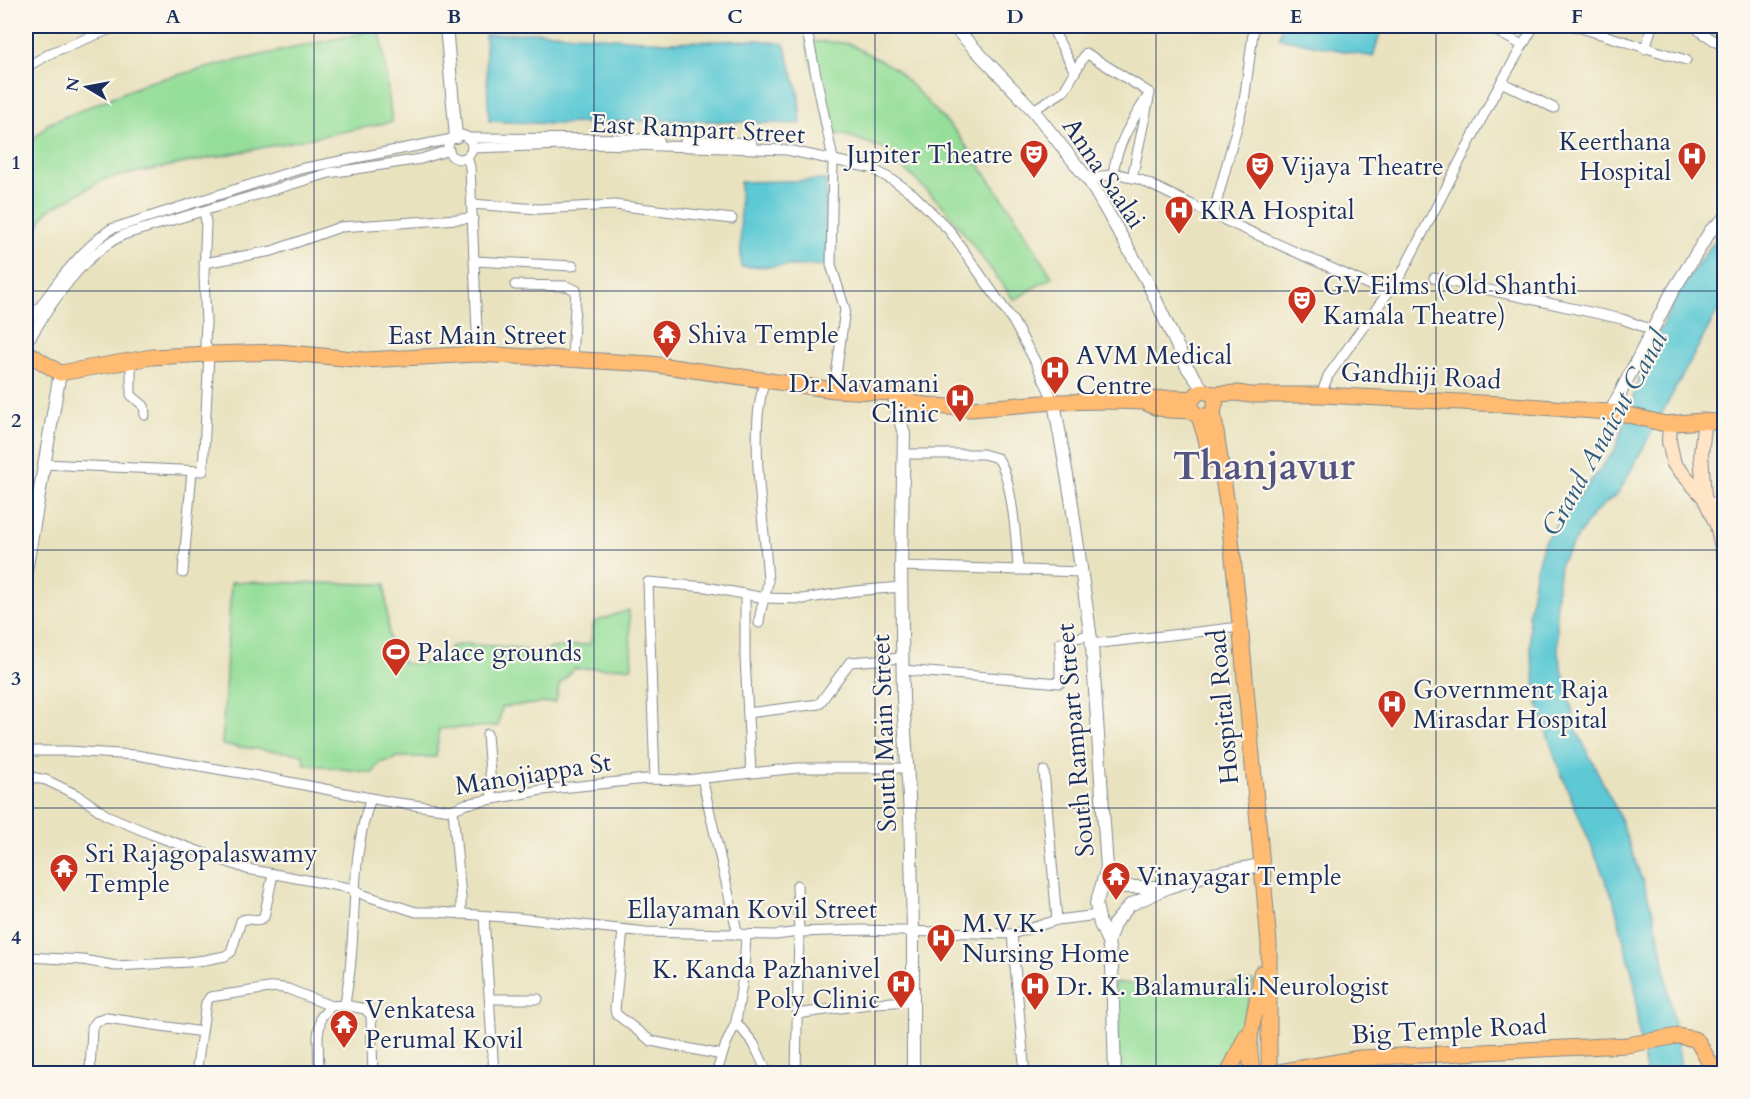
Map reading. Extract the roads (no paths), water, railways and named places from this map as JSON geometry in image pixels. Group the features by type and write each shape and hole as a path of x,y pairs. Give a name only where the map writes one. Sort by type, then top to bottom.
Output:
{"main road":[{"path":"26,352 60,373"},
{"name":"East Main Street","path":"60,373 100,364 131,362 152,357 209,354 279,352 365,360 478,354 651,364 834,390 893,393 917,404 972,409 1054,402 1144,402 1168,410 1203,404"},
{"name":"Gandhiji Road","path":"1203,404 1239,402 1250,395 1321,395 1483,403 1618,414 1666,428"},
{"name":"Hospital Road","path":"1203,404 1232,628 1257,866 1270,954 1268,1073"},
{"name":"Hospital Road","path":"1203,404 1228,511 1240,623 1257,866 1260,944 1260,977 1250,1026"},
{"path":"1705,500 1701,454 1712,422 1666,428 1674,464 1705,500 1717,525 1725,556"},
{"path":"1268,1025 1273,1047 1283,1061 1291,1064 1311,1065"},
{"path":"1228,1074 1250,1026"},
{"path":"1250,1026 1249,1050 1253,1074"},
{"path":"1683,1037 1706,1074"},
{"path":"1683,1037 1694,1039 1703,1048 1716,1074"},
{"name":"Big Temple Road","path":"1268,1073 1360,1058 1634,1044 1683,1037"}],"street":[{"path":"26,68 53,52 118,26"},
{"path":"26,341 31,337 61,291 100,249 123,235 329,173 421,159 449,150 458,138 446,26"},
{"path":"806,26 833,159 831,265 845,315 834,390"},
{"name":"Anna Saalai","path":"953,26 1033,110 1090,182 1147,280 1203,404"},
{"path":"1051,26 1075,72"},
{"path":"1213,215 1244,101 1254,26"},
{"path":"1487,26 1522,45"},
{"path":"1321,395 1328,376 1402,273 1501,82 1534,26"},
{"path":"1574,26 1686,60"},
{"path":"1646,49 1652,26"},
{"path":"1699,26 1698,30 1725,46"},
{"path":"1033,110 1064,91 1086,53 1150,93"},
{"path":"1501,82 1554,108"},
{"path":"1113,175 1114,162 1126,129 1150,93"},
{"path":"1132,178 1150,93"},
{"path":"458,138 472,148 466,157"},
{"path":"26,327 68,268 97,239 111,229 300,169 458,138 629,138 733,141 774,146 787,150"},
{"name":"East Rampart Street","path":"472,148 600,144 787,150 871,168 913,194 949,230 1013,321 1054,402"},
{"path":"449,150 456,158 466,157"},
{"path":"466,157 470,167 478,354"},
{"path":"1090,182 1102,176 1119,174 1141,180 1387,293"},
{"path":"472,204 533,209 615,205 732,219"},
{"path":"43,464 203,471 209,354 205,343 206,222 204,211"},
{"path":"204,263 272,251 340,227 473,218"},
{"path":"1618,414 1652,330 1671,294 1711,230 1725,219"},
{"path":"475,261 573,266"},
{"path":"1434,278 1622,319 1652,330"},
{"path":"515,285 566,286 576,290 572,358"},
{"path":"131,362 131,395 144,406 145,415"},
{"path":"26,571 29,529 60,373"},
{"path":"759,622 768,582 760,496 758,440 758,416 764,380"},
{"name":"South Main Street","path":"893,393 904,434 901,566 913,931 913,1074"},
{"name":"South Rampart Street","path":"1054,402 1091,639 1107,868 1096,904 1108,942 1112,967 1115,1074"},
{"path":"904,454 983,454 997,458 1003,467 1013,510 1018,570"},
{"path":"183,573 192,471"},
{"path":"1705,500 1725,501"},
{"path":"901,566 1081,572"},
{"path":"655,779 648,582 706,587 765,598 803,599 902,587"},
{"path":"745,594 751,773"},
{"path":"748,713 819,704 850,662 903,664 1060,683 1060,643 1232,628"},
{"path":"487,734 492,800"},
{"name":"Manojiappa St","path":"26,751 136,755 371,798 453,810 466,804 542,790 655,779 702,778 798,768 907,768"},
{"path":"1044,771 1057,920"},
{"name":"Ellayaman Kovil Street","path":"26,776 46,780 79,796 106,815 151,834 247,868 350,889 364,896 416,912 464,914 646,932 742,935 913,931 1012,934 1057,920 1098,915"},
{"path":"702,778 742,935 744,971 736,1022 716,1074"},
{"path":"345,1005 351,959 350,889 371,798"},
{"path":"453,810 464,914"},
{"path":"1108,942 1113,924 1130,905 1169,887 1203,876 1257,866"},
{"path":"1107,868 1114,884 1125,887 1169,887"},
{"path":"26,957 83,960 116,966 188,962 225,956 233,949 241,921 247,918 257,921 264,917 273,874"},
{"path":"736,1022 754,1044 767,1072 795,1074 799,932 797,885"},
{"path":"484,916 494,1074"},
{"path":"623,930 616,1014 651,1041 722,1055"},
{"path":"1012,934 1025,1074"},
{"path":"196,1074 206,1003 210,997 276,987 288,989 331,1006 345,1005 365,1009 371,1015 373,1074"},
{"path":"490,999 538,999"},
{"path":"797,1014 876,1003 912,1001"},
{"path":"320,1074 318,1036 321,1017 331,1006"},
{"path":"90,1074 93,1027 97,1021 107,1018 202,1032"}],"water":[{"path":"1282,26 1382,26 1373,57 1279,38"},
{"path":"539,32 665,42 759,40 784,44 798,91 801,124 672,120 554,124 489,121 485,35"},
{"path":"826,180 827,265 741,267 740,182"},
{"path":"1724,230 1724,299 1619,492 1593,514 1560,563 1556,603 1558,654 1578,733 1618,813 1651,905 1661,945 1682,1073 1646,1073 1638,1028 1635,984 1613,898 1558,766 1539,709 1531,655 1529,614 1535,574 1544,541 1615,450 1643,367 1678,293"}],"place":[{"name":"Jupiter Theatre","path":"1034,180"},
{"name":"Keerthana Hospital","path":"1692,182"},
{"name":"Vijaya Theatre","path":"1260,192"},
{"name":"KRA Hospital","path":"1179,236"},
{"name":"GV Films (Old Shanthi Kamala Theatre)","path":"1302,326"},
{"name":"Shiva Temple","path":"667,360"},
{"name":"AVM Medical Centre","path":"1055,396"},
{"name":"Dr.Navamani Clinic","path":"960,424"},
{"name":"Palace grounds","path":"396,678"},
{"name":"Government Raja Mirasdar Hospital","path":"1392,730"},
{"name":"Sri Rajagopalaswamy Temple","path":"64,894"},
{"name":"Vinayagar Temple","path":"1116,902"},
{"name":"M.V.K. Nursing Home","path":"941,964"},
{"name":"K. Kanda Pazhanivel Poly Clinic","path":"901,1010"},
{"name":"Dr. K. Balamurali.Neurologist","path":"1035,1012"},
{"name":"Venkatesa Perumal Kovil","path":"344,1050"}],"district":[{"name":"Thanjavur","path":"1264,467"}],"water label":[{"name":"Grand Anaicut Canal","path":"1605,433"}]}
